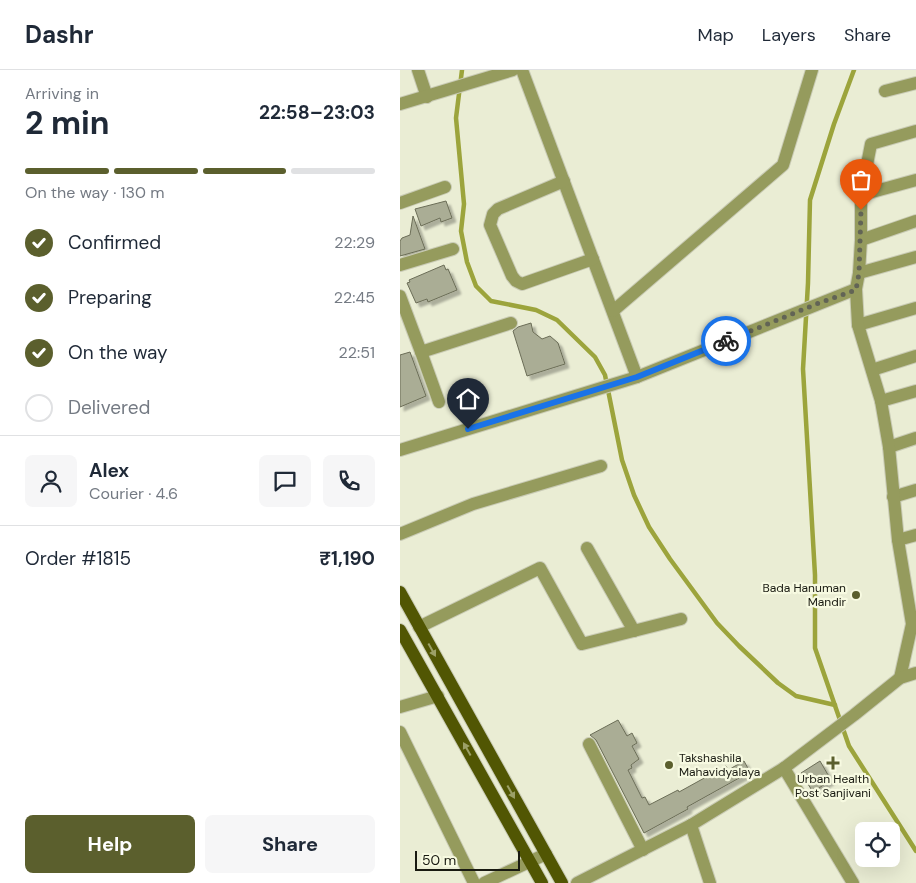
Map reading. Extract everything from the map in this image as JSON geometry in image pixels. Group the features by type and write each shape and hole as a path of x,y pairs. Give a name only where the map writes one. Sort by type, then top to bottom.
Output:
{"main road":[{"path":"400,592 562,883"},
{"path":"402,637 438,696 542,883"}],"street":[{"path":"418,70 427,96"},
{"path":"400,104 472,84 513,70"},
{"path":"522,70 637,377"},
{"path":"612,311 783,165 812,70"},
{"path":"884,91 916,83"},
{"path":"900,678 914,624 910,574 898,540 889,447 881,401 858,325 856,290 861,240 861,196 872,144 916,131"},
{"path":"861,196 916,180"},
{"path":"564,181 498,209 493,214 490,225 512,276 522,284 593,259"},
{"path":"400,203 445,187"},
{"path":"861,240 916,221"},
{"path":"400,265 453,249"},
{"path":"859,273 916,257"},
{"path":"400,450 637,377 819,303 856,290"},
{"path":"400,296 439,402"},
{"path":"858,325 916,308"},
{"path":"421,352 511,323"},
{"path":"872,370 916,356"},
{"path":"881,401 916,391"},
{"path":"889,447 916,438"},
{"path":"400,534 473,504 601,466"},
{"path":"893,497 916,490"},
{"path":"898,540 916,534"},
{"path":"588,548 634,631"},
{"path":"419,626 540,568 582,644 681,619"},
{"path":"577,883 691,825 784,768 900,678 916,673"},
{"path":"400,707 438,696"},
{"path":"400,732 474,883"},
{"path":"589,744 643,850"},
{"path":"784,768 853,883"},
{"path":"691,825 710,883"},
{"path":"484,883 546,854"}],"building":[{"path":"446,201 452,218 441,222 440,218 421,226 415,209"},
{"path":"413,216 425,249 400,256 400,241 402,238 410,235"},
{"path":"444,265 446,270 448,269 457,290 428,302 427,299 416,303 407,283 410,282 409,280"},
{"path":"531,323 533,332 542,339 550,336 558,343 565,364 527,376 513,331 518,327"},
{"path":"410,352 426,396 400,407 400,355"},
{"path":"618,720 627,736 632,733 637,743 632,746 639,759 628,770 642,798 645,797 649,805 678,790 679,792 726,766 728,770 744,761 750,772 644,833 596,740 590,735"},
{"path":"820,761 831,780 813,792 801,773"}],"waterway":[{"path":"462,70 456,118 464,204 461,231 467,262 476,286 491,301 536,310 557,320 595,357 605,375 622,460 634,495 649,527 670,559 717,623 778,683 796,696 835,705"},
{"path":"854,70 834,124 810,200 803,369 815,575 815,648 849,746 916,851"}],"way so far":[{"path":"726,341 856,290 859,273 861,210"}],"place":[{"name":"Bada Hanuman Mandir","path":"856,595"},
{"name":"Urban Health Post Sanjivani","path":"833,763"},
{"name":"Takshashila Mahavidyalaya","path":"669,765"}],"route":[{"path":"468,429 637,377 726,341"}]}
